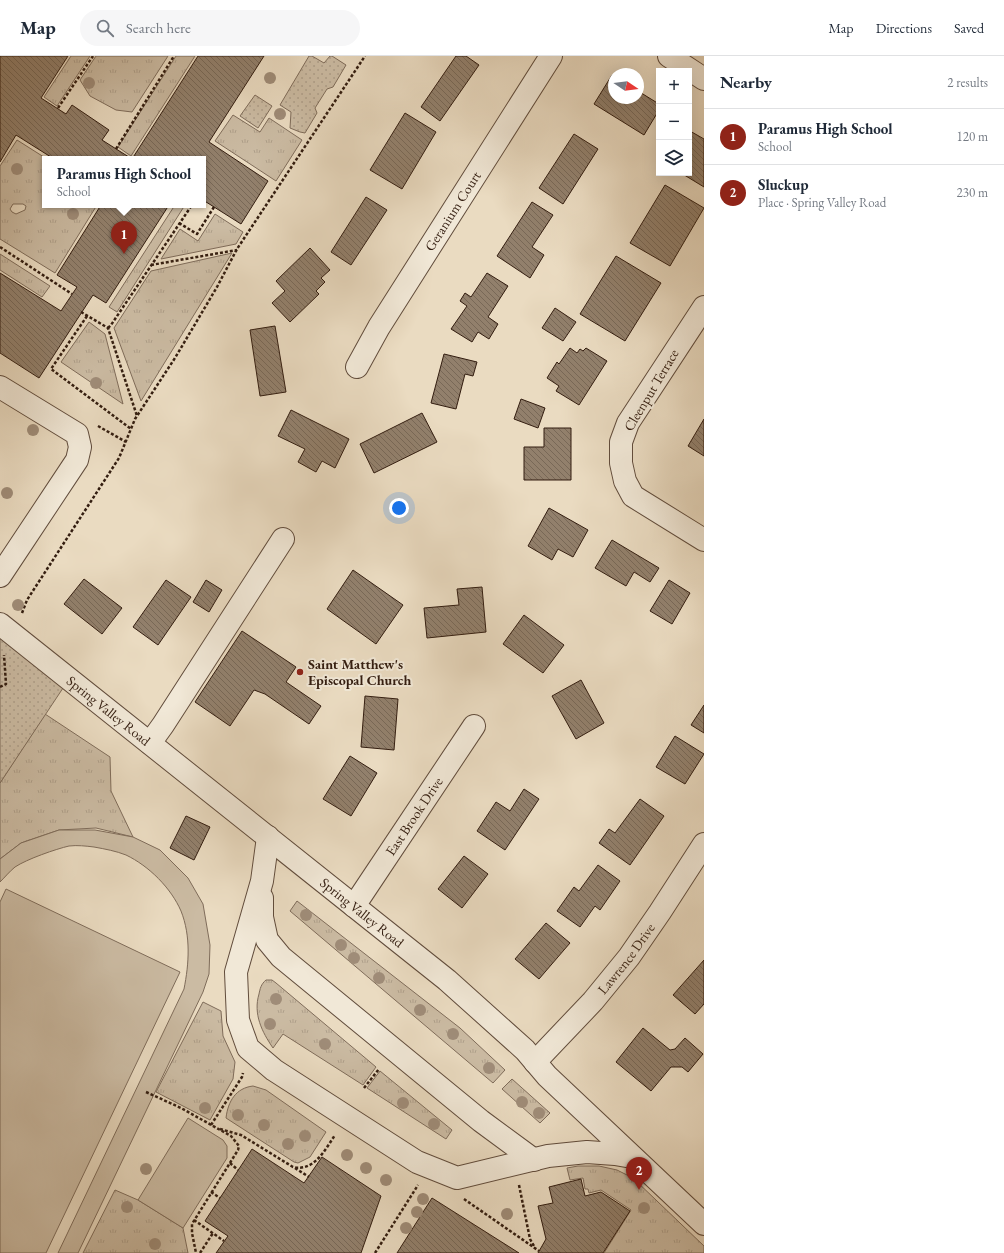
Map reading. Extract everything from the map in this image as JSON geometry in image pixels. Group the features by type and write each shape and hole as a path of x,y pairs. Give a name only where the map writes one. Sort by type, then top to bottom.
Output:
{"street":[{"name":"Geranium Court","path":"357,366 379,327 551,56"},
{"path":"669,56 704,79"},
{"name":"Cleenput Terrace","path":"704,307 628,423 622,442 621,463 625,481 633,496 704,540"},
{"path":"0,387 77,434 80,447 77,460 0,576"},
{"path":"150,743 283,539"},
{"name":"Spring Valley Road","path":"5,628 447,980 525,1050 547,1076 704,1224"},
{"name":"East Brook Drive","path":"354,906 474,726"},
{"path":"268,837 262,881 262,917 267,940 281,956 481,1121 534,1160"},
{"name":"Lawrence Drive","path":"535,1062 593,1001 629,957 704,844"},
{"path":"262,881 236,972 238,1020 248,1048 274,1070 417,1162 431,1169 457,1178 548,1156 587,1152 632,1157"}],"path":[{"path":"58,108 92,56"},
{"path":"116,149 174,56"},
{"path":"0,687 6,684 4,653 1,643 5,628 22,614 27,600 120,458 137,416 179,352 237,250 365,56"},
{"path":"179,223 197,234 214,207"},
{"path":"108,328 190,208"},
{"path":"0,247 72,294"},
{"path":"150,265 237,250"},
{"path":"81,312 108,328 137,416"},
{"path":"86,316 51,369 131,429"},
{"path":"364,1088 379,1069"},
{"path":"146,1092 181,1108 231,1136 238,1146 238,1150 191,1227 196,1253"},
{"path":"216,1128 241,1135 309,1177"},
{"path":"293,1167 304,1167 316,1161 337,1131"},
{"path":"230,1163 238,1170"},
{"path":"458,1195 538,1250 530,1239 518,1181"},
{"path":"377,1252 418,1184"},
{"path":"211,1192 220,1198"},
{"path":"194,1220 224,1241"},
{"path":"200,1253 212,1233"}],"green space":[{"path":"71,56 90,56 57,106 44,97"},
{"path":"96,56 168,56 132,112 116,110 90,96 80,80"},
{"path":"176,56 195,56 131,156 118,147"},
{"path":"309,56 312,56 324,63 330,56 332,56 346,65 333,87 327,89 315,108 317,113 305,133 290,128 291,112 280,105"},
{"path":"255,95 272,106 258,128 240,116"},
{"path":"233,115 260,132 269,118 302,140 276,181 215,141"},
{"path":"17,140 42,156 42,208 95,208 55,273 0,239 0,166","holes":["13,204 23,204 26,206 25,210 16,214 10,209"]},
{"path":"173,208 183,208 117,312 109,307"},
{"path":"215,214 243,232 236,244 161,259 180,229 198,241"},
{"path":"232,253 141,401 114,328 151,271"},
{"path":"0,254 50,286 42,297 0,270"},
{"path":"89,322 105,334 123,404 61,362"},
{"path":"0,624 69,679 0,783"},
{"path":"45,714 110,757 111,791 133,837 96,828 59,830 21,843 0,859 0,783"},
{"path":"59,830 95,830 133,837 160,850 188,878 203,904 210,945 209,974 203,992 78,1253 58,1253 184,989 188,960 188,940 181,911 177,902 165,886 143,865 126,855 110,850 78,846 69,846 57,849 20,864 0,882 0,859 21,843"},
{"path":"6,889 180,972 46,1253 0,1253 0,902"},
{"path":"297,901 460,1028 505,1070 493,1083 290,911"},
{"path":"266,980 272,980 276,983 376,1067 363,1085 283,1034 273,1048 262,1029 257,1009 260,988"},
{"path":"203,1002 221,1011 223,1036 235,1062 233,1079 210,1120 156,1092"},
{"path":"380,1071 452,1130 446,1139 367,1088"},
{"path":"512,1079 550,1113 540,1123 502,1089"},
{"path":"253,1086 266,1090 326,1132 310,1157 298,1163 294,1162 226,1118 229,1106 234,1096 242,1089"},
{"path":"188,1118 223,1140 227,1146 227,1158 183,1228 138,1200"},
{"path":"578,1166 599,1166 617,1170 633,1178 704,1246 704,1253 604,1253 631,1210 601,1190 589,1193 588,1189 585,1189 583,1178 570,1180 567,1168"},
{"path":"115,1190 138,1200 183,1228 188,1253 83,1253"}],"building":[{"path":"0,56 68,56 41,98 66,114 72,105 109,130 102,140 127,156 49,156 16,135 0,162"},
{"path":"198,56 264,56 209,142 268,181 241,224 206,202 206,156 134,156"},
{"path":"456,56 466,56 479,65 440,121 421,107"},
{"path":"608,81 608,104 644,104 644,95 656,102 656,115 644,135 594,104"},
{"path":"405,113 436,132 402,189 370,170"},
{"path":"692,132 704,139 704,187 686,176 692,176"},
{"path":"574,134 598,149 563,204 539,188"},
{"path":"665,185 704,208 670,266 630,243"},
{"path":"366,197 387,210 351,265 331,252"},
{"path":"532,202 553,215 532,247 544,255 530,278 497,256"},
{"path":"99,208 167,208 106,303 93,295 39,378 0,353 0,273 61,311 77,287 57,275"},
{"path":"310,248 330,270 321,278 325,282 316,291 319,294 290,322 272,303 285,291 276,281"},
{"path":"616,256 661,283 625,341 580,314"},
{"path":"487,273 508,286 488,317 498,324 489,339 478,332 472,342 451,329 467,306 460,301 465,293 471,297"},
{"path":"555,308 576,322 563,341 542,328"},
{"path":"275,326 286,392 260,396 250,330"},
{"path":"570,348 577,353 580,349 583,351 586,348 607,361 579,405 556,391 559,386 547,378 557,362 559,364"},
{"path":"444,354 477,362 473,376 465,374 456,409 431,403"},
{"path":"521,399 545,408 538,428 514,419"},
{"path":"291,410 349,439 335,468 322,461 316,472 298,462 305,449 278,436"},
{"path":"422,413 437,442 374,473 360,444"},
{"path":"704,419 704,456 688,446"},
{"path":"544,428 571,428 571,480 524,480 524,447 544,447"},
{"path":"549,508 588,530 573,557 558,549 552,560 528,546"},
{"path":"612,540 659,568 650,582 634,572 626,586 595,568"},
{"path":"353,570 403,605 376,644 327,609"},
{"path":"84,579 122,608 102,634 64,604"},
{"path":"166,580 191,597 158,645 133,627"},
{"path":"206,580 222,590 209,612 193,602"},
{"path":"669,580 690,593 672,624 650,611"},
{"path":"482,587 486,632 427,638 424,608 459,605 457,589"},
{"path":"524,615 564,645 543,673 503,644"},
{"path":"242,631 296,667 286,682 321,706 309,724 265,694 254,690 230,726 195,702"},
{"path":"581,680 604,723 576,739 552,696"},
{"path":"365,696 398,699 394,750 361,747"},
{"path":"704,705 704,733 691,725"},
{"path":"675,736 704,754 685,784 656,767"},
{"path":"350,756 377,773 351,816 323,799"},
{"path":"524,789 539,799 505,850 477,831 496,802 510,811"},
{"path":"640,799 664,816 630,865 599,843 609,829 615,833"},
{"path":"186,816 210,827 194,860 170,848"},
{"path":"464,856 488,874 462,908 438,889"},
{"path":"598,865 620,881 600,910 595,906 580,927 557,911 574,887 579,891"},
{"path":"546,923 570,943 539,979 515,959"},
{"path":"704,960 704,1004 695,1014 673,995"},
{"path":"643,1028 670,1050 675,1049 685,1038 703,1054 688,1072 682,1067 671,1067 651,1091 616,1062"},
{"path":"252,1149 304,1183 322,1157 381,1196 361,1253 216,1253 228,1236 205,1221"},
{"path":"581,1179 585,1196 601,1192 630,1211 603,1253 538,1253 546,1239 538,1206 553,1203 549,1187"},
{"path":"432,1198 519,1253 397,1253"}],"place":[{"name":"Paramus High School","path":"124,254"},
{"name":"Saint Matthew's Episcopal Church","path":"300,672"},
{"name":"Sluckup","path":"639,1190"}]}
